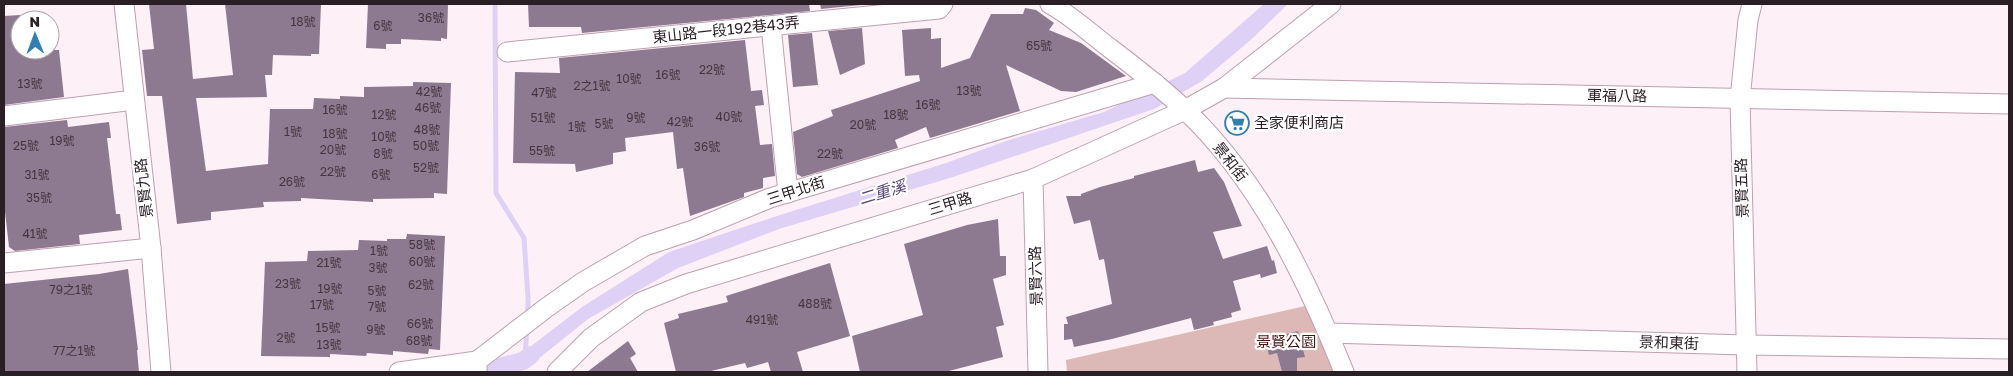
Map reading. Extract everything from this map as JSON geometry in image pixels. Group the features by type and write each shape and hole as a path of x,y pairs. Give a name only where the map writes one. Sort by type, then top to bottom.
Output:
{"street":[{"name":"景賢九路","path":"124,4 151,248 160,372"},
{"name":"東山路一段192巷43弄","path":"507,52 939,9 943,4"},
{"name":"景和街","path":"1050,4 1155,83 1185,110 1219,146 1268,213 1320,312 1344,372"},
{"name":"三甲路","path":"557,372 591,338 641,302 686,284 1033,180 1185,110 1224,88 1331,4"},
{"name":"景賢五路","path":"1747,372 1740,99 1748,20 1752,4"},
{"path":"771,26 788,193"},
{"name":"三甲北街","path":"477,367 546,308 583,282 645,246 693,230 788,193 1155,83"},
{"name":"軍福八路","path":"1224,88 2009,104"},
{"path":"4,116 134,100"},
{"name":"景賢六路","path":"1033,180 1038,372"},
{"path":"4,263 151,248"},
{"name":"景和東街","path":"1328,333 1746,345 2009,349"},
{"path":"399,372 477,367"}],"green space":[{"name":"景賢公園","path":"1305,306 1330,358 1334,372 1067,372 1066,360"}],"water":[{"name":"二重溪","path":"1264,4 1288,4 1253,38 1202,81 1154,109 953,177 779,229 678,268 588,319 532,364 518,372 510,372 508,357 526,350 582,307 669,252 946,163 1006,141 1104,112 1185,73"}],"building":[{"path":"149,4 186,4 193,79 233,75 225,4 321,4 319,54 311,54 311,56 273,55 272,75 265,75 267,97 196,98 206,171 268,164 270,109 313,109 314,98 340,99 340,96 364,97 364,87 413,86 413,82 451,83 447,194 434,193 434,198 373,199 373,202 301,198 301,201 263,202 264,207 211,212 211,220 177,224 162,96 147,96 142,50 154,49"},
{"path":"368,4 448,4 447,39 441,38 441,41 401,39 401,44 386,44 386,49 366,48"},
{"path":"528,4 809,4 810,11 582,33 581,27 529,27"},
{"path":"820,4 861,4 861,5 821,9"},
{"path":"1025,8 1036,10 1054,23 1049,30 1081,43 1126,76 1076,92 1061,91 1006,65 1020,111 930,138 926,127 895,140 898,148 802,177 797,174 793,132 833,116 831,110 920,81 919,75 905,76 902,30 931,28 931,39 941,38 941,68 970,58 991,14 1023,14"},
{"path":"4,16 10,16 10,60 60,59 64,97 4,105"},
{"path":"862,28 865,64 840,75 828,31"},
{"path":"812,33 818,85 793,87 788,35"},
{"path":"745,40 751,91 762,90 764,105 755,106 760,145 772,144 775,176 763,178 763,188 744,193 744,197 690,216 683,168 677,169 673,132 625,138 626,151 613,153 613,164 576,172 575,164 513,163 515,72 560,73 559,58"},
{"path":"67,120 68,127 109,122 111,138 107,138 116,214 120,214 122,230 79,235 80,244 15,251 9,247 4,203 4,127"},
{"path":"1195,160 1198,172 1214,168 1224,182 1242,226 1213,232 1223,259 1267,246 1272,261 1274,260 1277,273 1261,278 1260,274 1233,281 1241,310 1231,313 1232,317 1213,322 1214,325 1194,330 1191,318 1074,347 1072,339 1064,340 1064,324 1068,324 1066,317 1112,304 1104,259 1099,260 1090,220 1074,224 1066,196 1081,196 1081,194 1100,187 1134,178 1134,176"},
{"path":"998,219 1000,256 1006,256 1006,275 993,279 1004,325 996,327 1003,357 945,372 860,372 852,336 923,315 904,244 967,225"},
{"path":"407,234 445,236 440,350 429,349 428,354 393,351 393,355 367,353 366,356 330,354 330,357 261,356 265,262 307,261 308,251 358,250 359,240 387,241 387,239 406,239"},
{"path":"830,263 850,336 797,352 803,372 771,372 768,362 747,368 745,363 707,372 676,372 664,323 679,318 678,314 728,302 726,296"},
{"path":"128,269 139,372 4,372 4,284"},
{"path":"1298,331 1305,357 1297,358 1297,372 1282,372 1277,353 1269,355 1265,339"},
{"path":"628,341 636,354 630,358 638,372 587,372"}],"waterway":[{"path":"495,4 496,193 524,238 528,315"},
{"path":"525,355 527,328"},
{"name":"二重溪","path":"480,372 523,361 531,355"}],"place":[{"name":"全家便利商店","path":"1237,123"}]}
